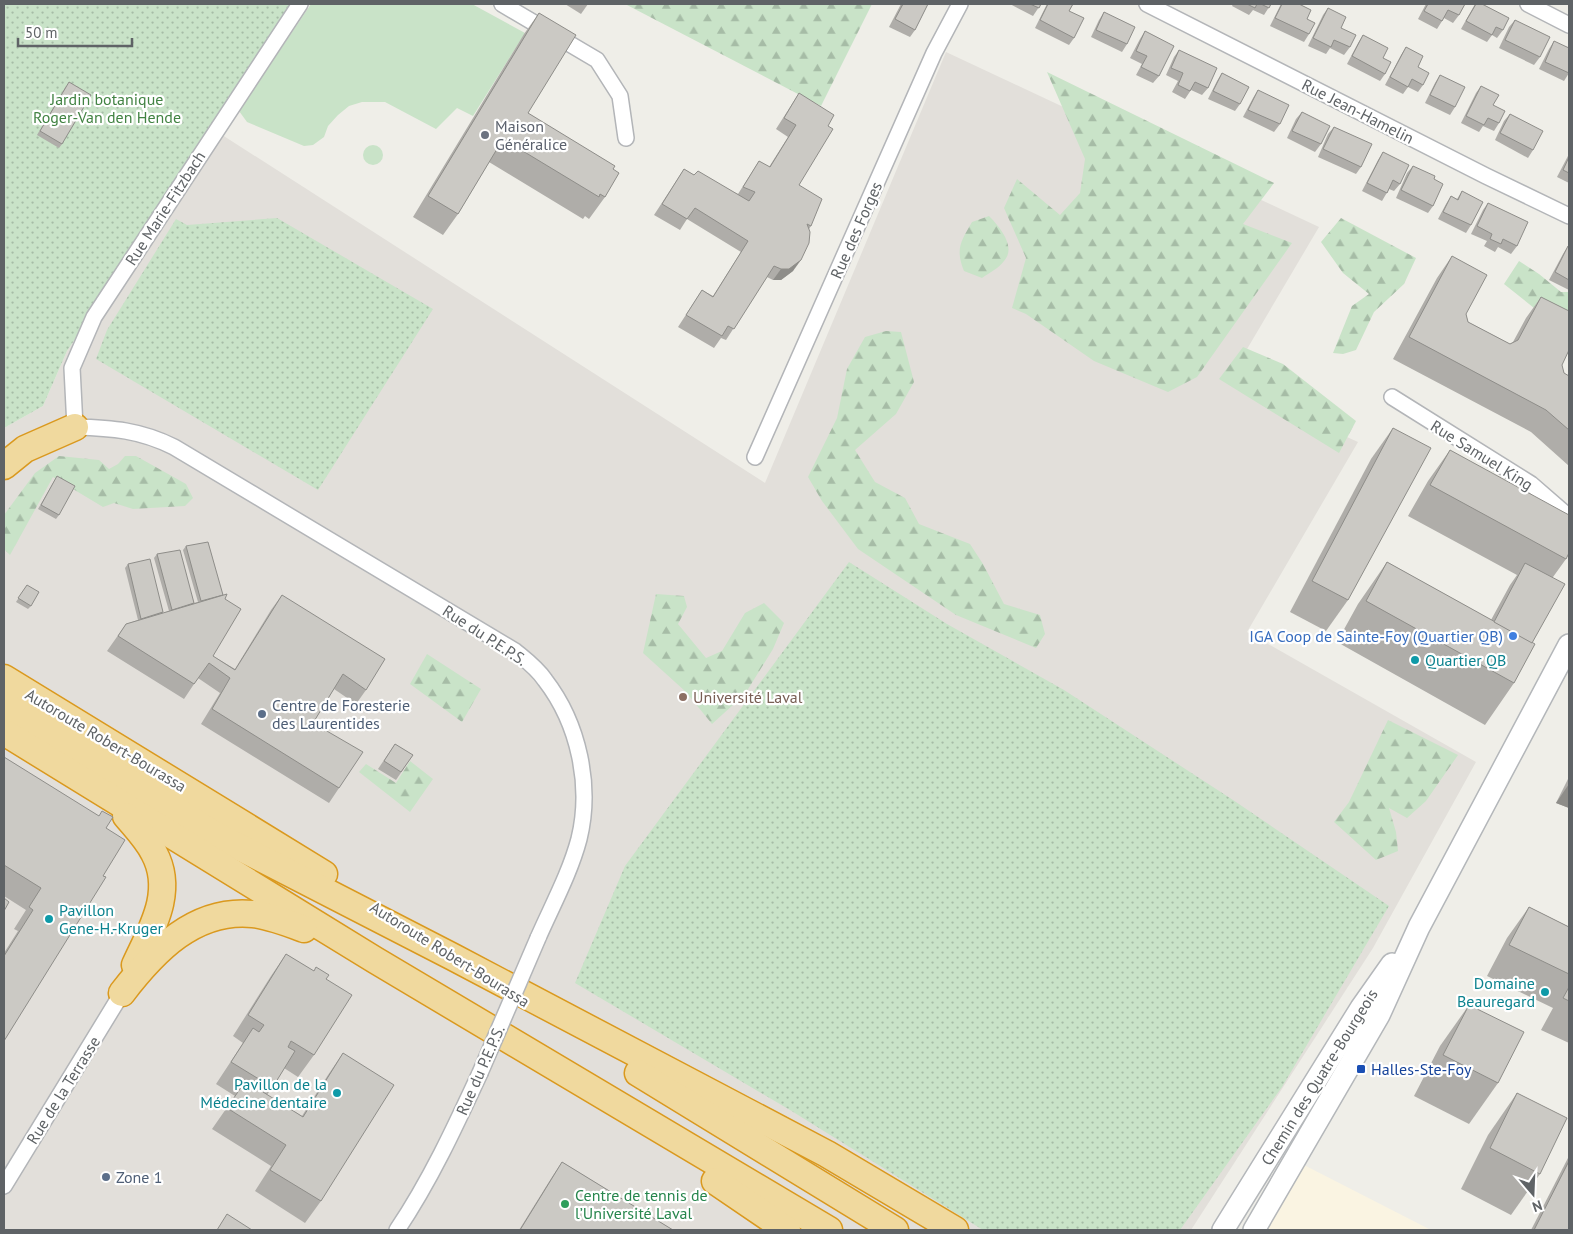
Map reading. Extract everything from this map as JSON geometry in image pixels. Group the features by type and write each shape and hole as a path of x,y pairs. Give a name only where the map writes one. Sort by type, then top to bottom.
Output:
{"highway":[{"path":"4,447 20,436 43,427 75,427"},
{"path":"4,466 25,449 75,427"},
{"name":"Autoroute Robert-Bourassa","path":"4,678 309,864 453,957 762,1150 895,1230"},
{"path":"4,705 214,834 453,957 827,1154 955,1230"},
{"path":"4,732 375,960 829,1230"},
{"path":"110,798 152,849 158,862 162,881 161,903 157,918 122,993"},
{"path":"122,993 154,956 185,930 204,921 232,915 253,914 285,922 332,940 375,960"},
{"path":"545,1061 672,1152 788,1230"}],"main road":[{"name":"Chemin des Quatre-Bourgeois","path":"1254,1230 1379,1015 1419,927 1569,645"},
{"name":"Chemin des Quatre-Bourgeois","path":"1223,1230 1361,1008 1419,927"}],"street":[{"name":"Rue Marie-Fitzbach","path":"75,427 72,368 94,317 300,4"},
{"path":"502,4 596,60 620,96 626,138"},
{"name":"Rue des Forges","path":"755,457 934,53 960,4"},
{"name":"Rue Jean-Hamelin","path":"1147,4 1486,176 1569,216"},
{"path":"1528,4 1569,25"},
{"name":"Rue Samuel King","path":"1392,397 1531,484 1569,517"},
{"name":"Rue du P.E.P.S.","path":"75,427 112,428 136,432 174,447 515,651 546,680 567,717 574,736 584,779 584,803 578,841 565,877 480,1073 428,1181 397,1230"},
{"name":"Rue de la Terrasse","path":"4,1186 122,993"}],"shaded area":[{"name":"Université Laval","path":"946,52 1319,227 1227,383 1358,442 1247,632 1476,762 1373,948 1191,1230 4,1230 4,428 43,406 67,351 216,131 765,483"},
{"path":"1302,1164 1431,1230 1263,1230"}],"green space":[{"name":"Jardin botanique Roger-Van den Hende","path":"4,4 300,4 67,351 43,406 4,428"},
{"path":"311,4 472,4 525,33 473,116 457,108 436,129 385,102 362,102 349,106 338,115 328,126 324,137 313,145 304,146 247,122 239,111"},
{"path":"625,4 872,4 821,106"},
{"path":"1047,72 1274,183 1243,224 1292,243 1197,377 1168,392 1094,361 1026,314 1012,308 1026,258 1004,208 1017,179 1060,215 1080,193 1085,159"},
{"path":"369,145 377,145 383,151 383,159 377,165 369,165 363,159 363,151"},
{"path":"989,216 1005,237 1009,249 1002,264 982,278 964,271 960,257 960,245 972,222"},
{"path":"277,218 433,309 318,490 96,359 107,330 176,219 187,225"},
{"path":"1341,218 1416,258 1404,284 1374,312 1356,350 1343,354 1333,353 1352,306 1369,294 1343,273 1321,242"},
{"path":"1519,261 1561,292 1569,292 1569,325 1534,308 1504,284"},
{"path":"886,331 901,332 914,382 896,414 855,450 875,482 905,498 919,524 970,544 1004,604 1040,615 1045,634 1036,648 956,615 858,549 822,501 808,477 837,418 847,369 865,337"},
{"path":"1243,347 1283,364 1356,421 1339,453 1219,379"},
{"path":"59,456 99,460 109,469 118,464 125,456 136,456 186,484 193,498 185,506 133,509 114,503 103,507 53,477 10,555 4,549 4,515 35,473"},
{"path":"849,562 947,624 1064,690 1233,800 1389,906 1282,1087 1180,1230 983,1230 790,1110 575,983 625,866"},
{"path":"656,594 684,596 687,607 678,624 706,658 722,651 745,613 764,603 784,623 773,649 745,694 712,724 686,692 643,653"},
{"path":"427,654 481,689 462,722 410,684"},
{"path":"1388,720 1458,755 1426,801 1407,818 1389,808 1396,832 1398,851 1376,860 1334,822 1349,802"},
{"path":"410,761 433,779 410,812 359,772 366,764 396,783"}],"building":[{"path":"903,4 928,4 915,30 895,19"},
{"path":"1030,4 1041,4 1039,8"},
{"path":"1048,4 1073,4 1069,11 1084,18 1074,38 1040,20"},
{"path":"1247,4 1257,4 1255,8"},
{"path":"1261,4 1271,4 1269,8"},
{"path":"1282,4 1299,4 1311,10 1307,19 1315,23 1309,34 1275,18"},
{"path":"1428,4 1465,4 1459,15 1448,10 1442,21 1424,11"},
{"path":"1476,4 1482,4 1509,18 1503,30 1496,27 1492,35 1466,21"},
{"path":"1328,8 1346,17 1341,28 1356,35 1350,47 1334,40 1331,47 1313,38"},
{"path":"1104,12 1135,27 1127,44 1096,30"},
{"path":"539,13 576,35 528,113 615,166 613,169 619,173 605,197 600,194 599,197 503,139 458,214 428,196"},
{"path":"1515,20 1550,37 1540,57 1505,40"},
{"path":"1145,31 1174,46 1159,76 1141,67 1147,56 1136,51"},
{"path":"1363,35 1388,48 1383,58 1391,62 1385,74 1352,56"},
{"path":"1554,41 1569,48 1569,73 1545,62"},
{"path":"1406,47 1423,56 1418,67 1429,73 1423,85 1412,79 1408,87 1390,77"},
{"path":"1179,50 1217,68 1208,88 1195,82 1190,91 1178,85 1183,73 1171,68"},
{"path":"1222,73 1249,87 1240,104 1213,91"},
{"path":"1440,75 1465,87 1455,107 1430,95"},
{"path":"69,82 91,95 62,144 40,131"},
{"path":"1481,86 1499,95 1493,105 1505,111 1499,123 1488,118 1484,125 1466,116"},
{"path":"1258,90 1289,105 1280,124 1248,110"},
{"path":"799,93 834,115 828,126 833,129 799,185 822,199 811,226 807,224 810,232 809,243 801,260 789,269 781,269 774,266 734,329 728,326 722,336 686,315 702,290 713,297 748,241 695,208 687,219 662,204 684,169 694,175 698,171 749,201 755,192 743,187 759,161 770,167 796,125 784,118"},
{"path":"1302,112 1330,126 1321,144 1292,131"},
{"path":"1510,114 1543,131 1533,150 1500,133"},
{"path":"1334,127 1372,144 1361,167 1323,149"},
{"path":"1383,152 1409,165 1400,184 1393,180 1387,193 1367,183"},
{"path":"1569,157 1569,173 1563,170"},
{"path":"1413,166 1435,176 1434,179 1443,184 1433,206 1401,190"},
{"path":"1462,191 1483,202 1471,225 1443,212 1451,196 1458,200"},
{"path":"1488,203 1528,222 1517,246 1503,239 1501,244 1490,239 1492,234 1477,226"},
{"path":"1569,247 1569,280 1555,272"},
{"path":"1452,256 1487,275 1466,314 1468,322 1510,344 1518,340 1541,297 1569,311 1569,350 1562,365 1564,373 1569,376 1569,430 1546,410 1409,337"},
{"path":"1393,428 1431,448 1348,600 1312,581"},
{"path":"1450,450 1569,515 1569,553 1566,559 1430,485"},
{"path":"57,476 75,486 59,515 41,505"},
{"path":"208,542 223,595 201,601 186,546"},
{"path":"180,550 194,603 172,610 157,554"},
{"path":"150,559 163,612 141,619 128,564"},
{"path":"1387,562 1535,644 1514,683 1366,601"},
{"path":"1525,563 1565,584 1532,643 1494,622"},
{"path":"27,585 39,592 31,606 18,598"},
{"name":"Centre de Foresterie des Laurentides","path":"227,594 225,599 241,609 213,656 235,670 282,595 385,659 366,690 343,674 313,723 363,752 339,788 212,709 230,678 209,663 194,684 118,636 126,624"},
{"path":"395,744 413,755 401,772 384,761"},
{"name":"Pavillon Gene-H.-Kruger","path":"4,757 99,816 102,811 113,817 106,828 125,840 103,876 106,877 4,1041 4,956 33,910 29,907 41,888 4,865"},
{"path":"4,898 9,902 4,911"},
{"path":"1529,907 1569,927 1569,974 1509,945"},
{"name":"Pavillon de la Médecine dentaire","path":"286,954 314,971 316,967 329,975 326,979 352,995 314,1055 291,1041 288,1047 295,1051 271,1090 266,1087 263,1092 303,1117 343,1053 394,1085 321,1201 270,1170 286,1145 227,1108 244,1083 256,1090 262,1081 231,1062 253,1028 259,1032 264,1025 248,1015"},
{"path":"1569,987 1569,1001 1563,998"},
{"path":"1469,1005 1524,1032 1498,1083 1443,1055"},
{"path":"1517,1093 1567,1118 1540,1174 1490,1148"},
{"path":"1569,1161 1569,1230 1534,1230"},
{"path":"562,1162 673,1230 520,1230"},
{"path":"227,1214 252,1230 217,1230"}],"place":[{"name":"Maison Généralice","path":"485,135"},
{"name":"IGA Coop de Sainte-Foy (Quartier QB)","path":"1513,636"},
{"name":"Quartier QB","path":"1415,660"},
{"name":"Université Laval","path":"683,697"},
{"name":"Centre de Foresterie des Laurentides","path":"262,714"},
{"name":"Pavillon Gene-H.-Kruger","path":"49,919"},
{"name":"Domaine Beauregard","path":"1545,992"},
{"name":"Halles-Ste-Foy","path":"1361,1069"},
{"name":"Pavillon de la Médecine dentaire","path":"337,1093"},
{"name":"Zone 1","path":"106,1177"},
{"name":"Centre de tennis de l’Université Laval","path":"565,1204"}]}
